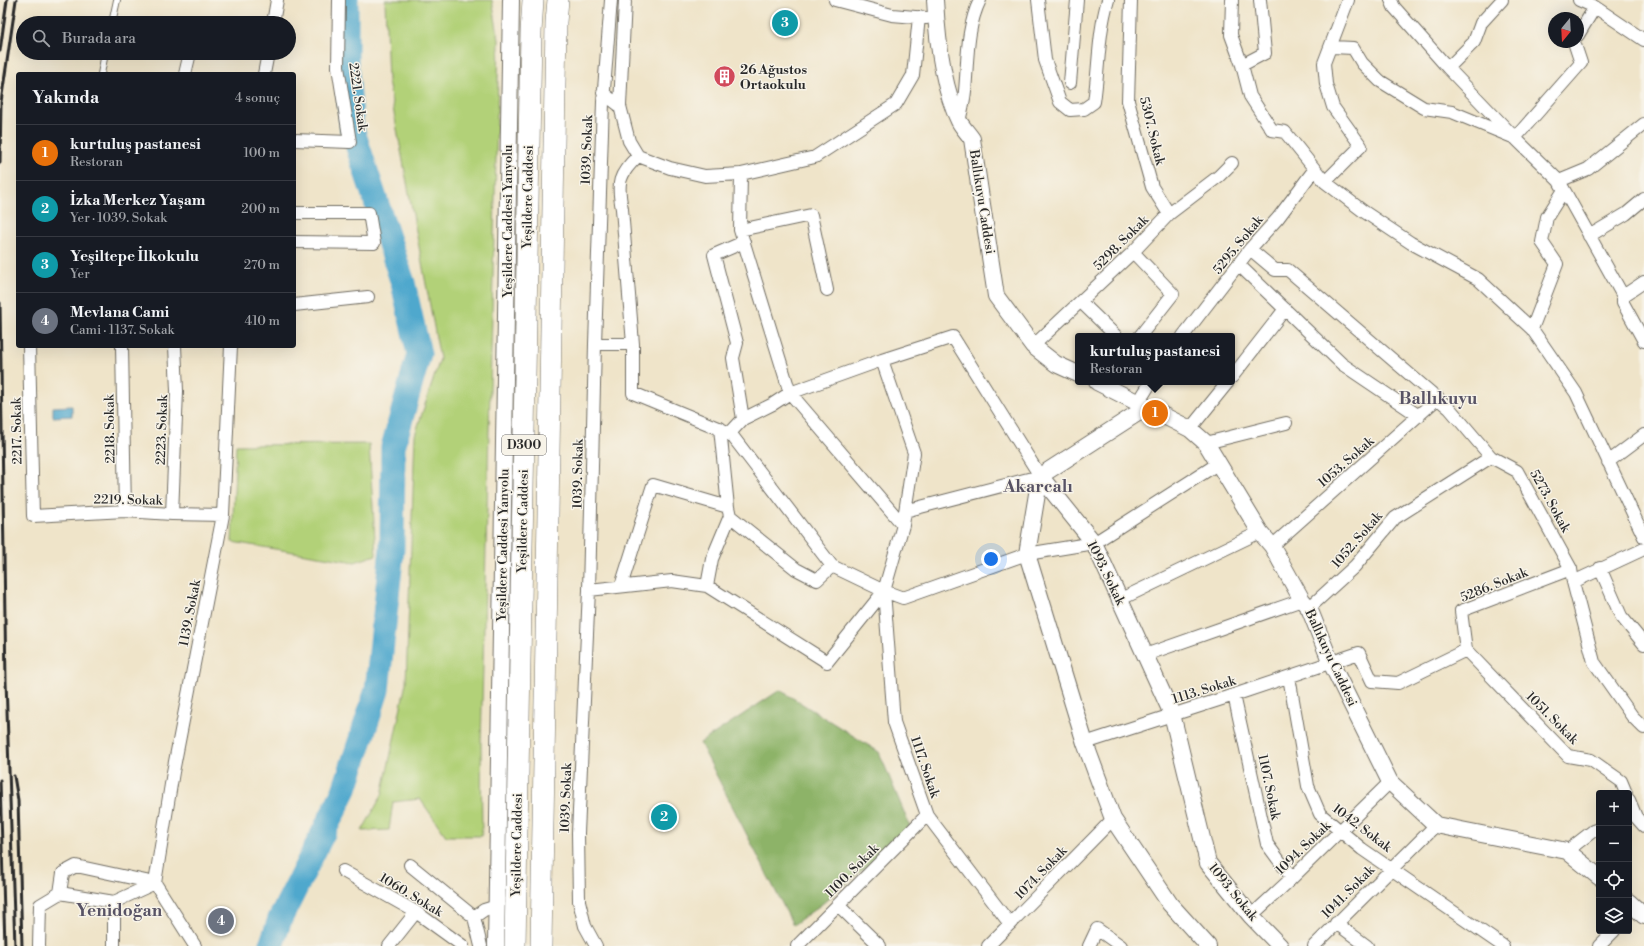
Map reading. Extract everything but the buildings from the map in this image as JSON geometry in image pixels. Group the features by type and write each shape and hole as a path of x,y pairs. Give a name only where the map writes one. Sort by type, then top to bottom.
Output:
{"highway":[{"name":"Yeşildere Caddesi","path":"515,946 531,40 533,0"},
{"name":"Yeşildere Caddesi","path":"542,946 556,22 558,0"}],"main road":[{"name":"Ballıkuyu Caddesi","path":"935,0 936,19 943,64 952,99 959,122 972,139 996,296 1033,346 1056,364 1075,373"},
{"name":"Yeşildere Caddesi Yanyolu","path":"496,946 508,288 510,5"},
{"name":"Ballıkuyu Caddesi","path":"1106,385 1190,429 1206,443 1260,532 1272,546 1306,604 1331,663 1390,782 1436,825"},
{"path":"1143,405 1040,476 1027,554 1085,743 1113,819 1170,904 1208,946"},
{"name":"1093. Sokak","path":"1040,476 1094,543 1172,714 1208,863 1251,916 1280,946"},
{"path":"1436,825 1567,851 1596,875"}],"street":[{"path":"274,16 277,0"},
{"name":"2221. Sokak","path":"296,140 350,142 338,66 339,0"},
{"name":"1039. Sokak","path":"595,946 585,926 579,901 578,848 589,590 595,344 604,93 611,0"},
{"path":"625,0 620,106 629,141 638,156 670,168 705,176 740,174 815,157 896,104 913,75 919,17"},
{"path":"835,0 880,6 892,15 936,19"},
{"path":"959,122 965,93 968,38 974,13 980,0"},
{"path":"1038,0 1045,60 1060,102 1070,110 1084,109 1094,102 1098,74 1100,39 1108,0"},
{"path":"1070,82 1077,0"},
{"name":"5307. Sokak","path":"1131,0 1128,101 1152,187 1169,214"},
{"path":"1232,0 1232,35 1250,96 1272,130 1285,132 1325,182 1363,211 1411,243 1478,279 1532,329 1576,393 1643,532"},
{"path":"1242,65 1265,53 1260,0"},
{"path":"1325,182 1361,146 1333,106 1326,84 1324,63 1332,46 1348,0"},
{"path":"1391,0 1394,7 1448,68 1562,186 1623,296 1623,303 1644,341"},
{"path":"1448,68 1474,42 1481,23 1502,0"},
{"path":"1579,0 1595,7 1644,40"},
{"path":"1584,25 1595,7"},
{"path":"1332,46 1353,48 1362,63 1380,81 1424,108 1452,112 1515,138"},
{"path":"1515,138 1582,63 1576,48"},
{"path":"185,72 188,60"},
{"path":"264,72 267,60"},
{"path":"604,93 620,106"},
{"path":"1532,329 1557,264 1542,242 1547,217 1562,186 1588,169 1644,124"},
{"path":"638,156 625,168 618,188 622,209 633,344 633,393 725,430 832,566 884,591 903,598 1027,554 1094,543 1219,463"},
{"name":"5298. Sokak","path":"1033,346 1133,252 1169,214 1219,176 1232,163"},
{"name":"5295. Sokak","path":"1185,333 1250,249 1278,218 1314,170"},
{"path":"740,174 742,236 790,393 903,525"},
{"path":"1589,236 1626,214 1644,199"},
{"path":"296,213 369,213 374,243 296,242"},
{"path":"743,419 733,358 736,343 714,255 742,236 811,214 827,290"},
{"name":"5273. Sokak","path":"1250,249 1276,270 1288,270 1450,408 1491,457 1518,471 1571,569 1594,662 1632,716 1644,728"},
{"path":"1133,252 1173,294 1142,333"},
{"path":"1239,265 1342,364 1420,416"},
{"path":"1623,296 1644,282"},
{"path":"296,305 368,297"},
{"path":"1081,302 1113,333"},
{"path":"1235,373 1285,309"},
{"path":"725,430 790,393 882,360 953,337 1040,476 905,511"},
{"path":"595,344 633,344"},
{"name":"2217. Sokak","path":"30,348 33,516"},
{"name":"2218. Sokak","path":"122,348 125,511"},
{"name":"2223. Sokak","path":"172,514 177,391 175,348"},
{"name":"1139. Sokak","path":"155,883 174,772 223,515 230,348"},
{"path":"589,590 672,581 707,586 827,662 884,591 903,525 914,453 882,360"},
{"path":"1143,405 1150,385"},
{"path":"1190,429 1226,385"},
{"name":"1053. Sokak","path":"1272,546 1420,416 1438,398"},
{"path":"1206,443 1286,423"},
{"path":"707,586 712,560 729,512 725,430"},
{"path":"1608,462 1644,435"},
{"name":"1052. Sokak","path":"1306,604 1355,566 1395,518 1491,457"},
{"path":"621,586 653,485 729,512 796,569 818,580 832,566"},
{"name":"2219. Sokak","path":"33,516 125,511 223,515"},
{"path":"1119,600 1260,532"},
{"path":"1573,582 1600,568 1644,549"},
{"path":"1600,568 1620,616 1644,644"},
{"name":"5286. Sokak","path":"1466,650 1461,611 1571,569"},
{"name":"1117. Sokak","path":"884,591 894,722 927,815 1010,924"},
{"path":"1145,654 1306,604"},
{"name":"1113. Sokak","path":"1085,743 1359,653 1372,681 1398,683 1466,650"},
{"name":"1051. Sokak","path":"1466,650 1568,756 1591,760 1621,781 1625,790"},
{"name":"1042. Sokak","path":"1289,677 1308,786 1320,814 1362,849 1392,868 1503,946"},
{"name":"1107. Sokak","path":"1234,695 1267,844 1292,878"},
{"name":"1094. Sokak","path":"1251,916 1390,782"},
{"path":"1632,809 1636,821"},
{"name":"1100. Sokak","path":"797,946 927,815"},
{"name":"1074. Sokak","path":"988,946 1113,819"},
{"name":"1041. Sokak","path":"1314,946 1436,825"},
{"path":"1567,851 1596,830"},
{"name":"1060. Sokak","path":"410,865 474,917"},
{"path":"60,893 63,872 76,866 155,883 195,946"},
{"name":"1060. Sokak","path":"343,871 416,912 463,946"},
{"path":"40,946 40,905 60,893 114,902 155,883"},
{"path":"114,902 114,946"},
{"path":"838,905 880,946"},
{"path":"482,946 474,917 484,910 496,906"},
{"path":"390,946 416,912"},
{"path":"1336,923 1368,946"},
{"path":"1089,946 1097,929 1121,946"},
{"path":"1599,946 1611,934"}],"lane":[{"path":"114,16 117,0"},
{"path":"101,72 104,60"}],"green space":[{"path":"385,0 492,0 499,40 481,744 482,836 446,836 420,799 393,802 389,830 362,831 382,795 406,683 415,435 440,359 388,81"},
{"path":"369,444 376,555 355,562 232,542 236,445"},
{"path":"780,690 879,752 911,829 822,904 793,925 700,743"}],"water":[{"path":"72,406 72,416 53,417 53,407"}],"waterway":[{"path":"271,946 280,919 344,791 377,690 392,549 393,447 419,354 403,283 352,129 346,62 346,0"}],"railway":[{"path":"0,51 7,0"},
{"path":"0,163 1,102 16,0"},
{"path":"0,303 6,681 15,946"},
{"path":"14,776 18,800 22,946"},
{"path":"0,780 5,946"}],"place":[{"name":"Yeşiltepe İlkokulu","path":"785,23"},
{"name":"26 Ağustos Ortaokulu","path":"725,77"},
{"name":"kurtuluş pastanesi","path":"1155,413"},
{"name":"İzka Merkez Yaşam","path":"664,817"},
{"name":"Mevlana Cami","path":"221,921"}],"district":[{"name":"Ballıkuyu","path":"1438,399"},
{"name":"Akarcalı","path":"1038,487"},
{"name":"Yenidoğan","path":"119,911"}]}
